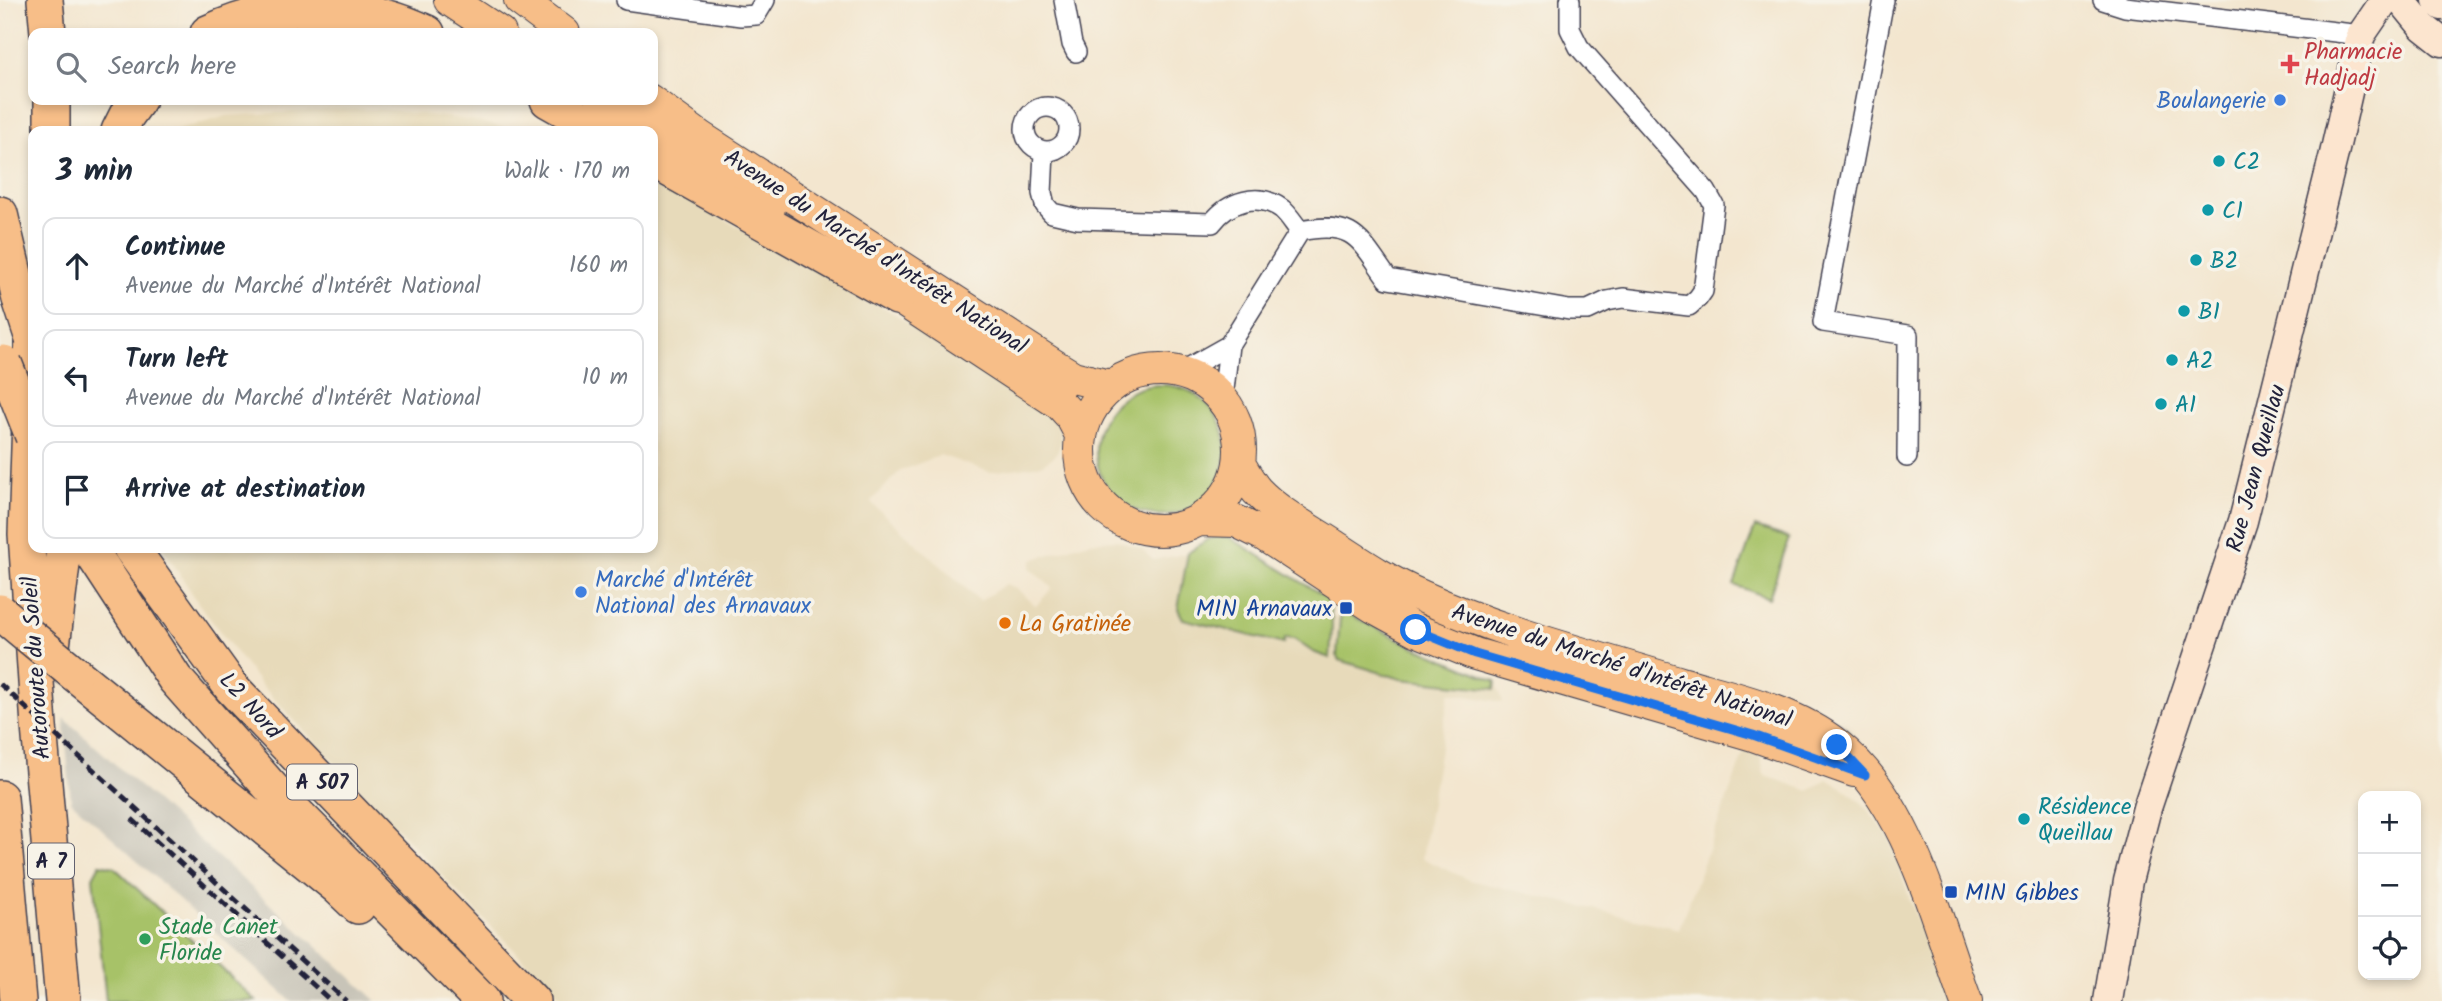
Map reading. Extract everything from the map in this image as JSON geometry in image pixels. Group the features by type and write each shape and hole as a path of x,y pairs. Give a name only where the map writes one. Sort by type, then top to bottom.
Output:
{"highway":[{"path":"45,0 48,28"},
{"path":"218,28 234,20 284,6 346,7 413,28"},
{"path":"52,105 52,126"},
{"path":"122,126 134,105"},
{"path":"557,105 594,126"},
{"path":"658,163 897,297"},
{"path":"0,214 28,322"},
{"path":"2,356 28,423"},
{"name":"Autoroute du Soleil","path":"28,443 26,534 63,1001"},
{"path":"39,721 50,667 63,553"},
{"name":"L2 Nord","path":"92,553 175,679 275,792 482,1001"},
{"name":"L2 Nord","path":"135,553 232,688 532,1001"},
{"path":"0,612 338,887 456,1001"},
{"name":"A 7","path":"0,797 18,1001"}],"main road":[{"path":"450,0 492,28"},
{"path":"520,0 557,28"},
{"name":"Rue Jean Queillau","path":"2108,1001 2128,881 2147,807 2243,521 2361,35 2385,0"},
{"path":"2401,0 2423,27 2442,42"},
{"path":"2437,0 2442,6"},
{"name":"Avenue du Marché d'Intérêt National","path":"610,105 643,126"},
{"name":"Avenue du Marché d'Intérêt National","path":"656,105 700,137 1055,366 1073,377 1110,386"},
{"name":"Avenue du Marché d'Intérêt National","path":"658,136 1060,404 1071,416 1080,433"},
{"path":"1156,369 1181,372 1204,382 1223,399 1234,419 1240,442 1239,464 1231,486 1218,506 1199,520 1180,527 1159,530 1139,527 1112,514 1091,493 1079,454 1080,433 1091,407 1110,386 1132,374 1156,369"},
{"name":"Avenue du Marché d'Intérêt National","path":"1239,464 1256,490 1280,511 1375,572 1418,595 1502,629 1734,698 1795,719 1837,745 1865,775 1898,819 1966,1001"},
{"name":"Avenue du Marché d'Intérêt National","path":"1199,520 1236,521 1264,535 1346,590 1416,630 1475,654 1753,735 1865,775"},
{"name":"Rue Jean Queillau","path":"2119,936 2127,1001"}],"street":[{"path":"626,0 741,16 756,15 765,0"},
{"path":"1064,0 1076,52"},
{"path":"1223,399 1229,345 1300,231 1325,227 1342,229 1357,237 1388,279 1423,286 1569,310 1588,310 1607,301 1623,298 1677,306 1689,306 1698,299 1703,291 1714,205 1706,191 1579,47 1570,29 1570,0"},
{"path":"1884,0 1823,322 1908,335 1907,457"},
{"path":"2103,0 2125,8 2361,35"},
{"path":"1044,152 1042,193 1045,205 1052,213 1078,219 1212,223 1220,212 1235,203 1250,199 1268,202 1281,208 1300,231"},
{"path":"1181,372 1229,345"}],"shaded area":[{"path":"382,109 496,126 192,126 227,116"},
{"name":"Marché d'Intérêt National des Arnavaux","path":"658,183 895,314 939,346 1053,419 1058,426 1061,443 1055,456 1041,465 990,472 940,455 900,471 870,502 980,601 1006,584 1018,590 1036,606 1052,588 1030,568 1032,560 1089,542 1116,540 1142,549 1153,560 1188,553 1208,539 1229,537 1327,598 1332,617 1340,618 1344,612 1415,647 1496,681 1503,702 1449,693 1422,858 1469,880 1679,929 1745,750 1760,754 1764,775 1809,791 1827,779 1863,804 1889,837 1944,1001 565,1001 261,685 199,604 166,553 658,553"},
{"path":"64,718 377,1001 291,1001 71,801"}],"green space":[{"path":"1161,385 1186,390 1207,404 1221,425 1226,450 1221,475 1207,496 1186,510 1161,515 1136,510 1115,496 1101,475 1096,450 1101,425 1115,404 1136,390"},
{"path":"1755,527 1789,538 1769,598 1734,585"},
{"path":"1229,537 1327,598 1332,620 1330,658 1313,652 1294,639 1285,638 1284,644 1183,619 1178,609 1188,553 1208,539"},
{"path":"1344,612 1415,647 1496,681 1495,689 1401,679 1339,660 1337,655 1340,619"},
{"name":"Stade Canet Floride","path":"100,864 114,867 256,1001 106,1001 93,877"}],"railway":[{"path":"0,684 346,1001"},
{"path":"132,819 331,1001"}],"place":[{"name":"Pharmacie Hadjadj","path":"2290,64"},
{"name":"Boulangerie","path":"2280,100"},
{"name":"C2","path":"2219,161"},
{"name":"C1","path":"2208,210"},
{"name":"B2","path":"2196,260"},
{"name":"B1","path":"2184,311"},
{"name":"A2","path":"2172,360"},
{"name":"A1","path":"2161,404"},
{"name":"Marché d'Intérêt National des Arnavaux","path":"581,592"},
{"name":"MIN Arnavaux","path":"1346,608"},
{"name":"La Gratinée","path":"1005,623"},
{"name":"Résidence Queillau","path":"2024,819"},
{"name":"MIN Gibbes","path":"1951,892"},
{"name":"Stade Canet Floride","path":"145,939"}],"route":[{"path":"1416,630 1475,654 1753,735 1865,775 1837,745"}]}
